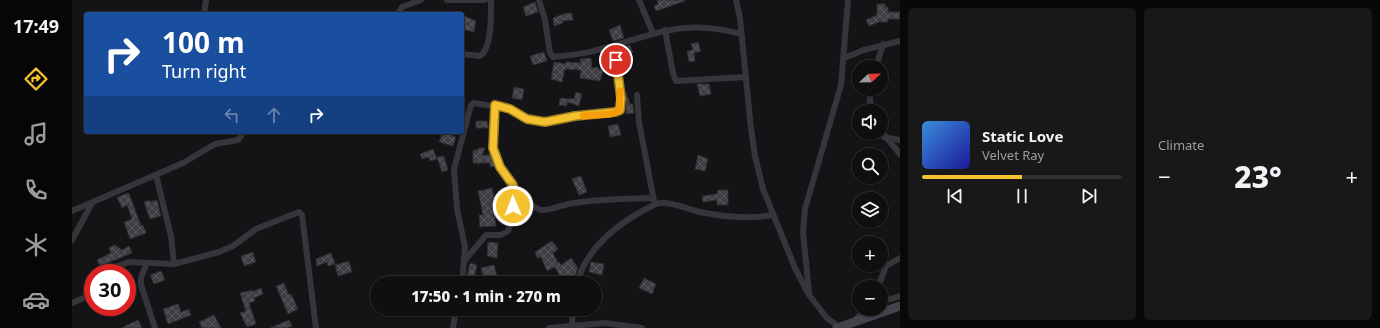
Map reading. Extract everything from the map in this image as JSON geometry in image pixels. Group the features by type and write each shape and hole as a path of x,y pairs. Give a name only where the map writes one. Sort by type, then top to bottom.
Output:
{"street":[{"path":"204,12 206,0"},
{"path":"399,12 402,7 421,0"},
{"path":"447,0 485,0"},
{"path":"464,54 480,56 485,52 490,29 492,0"},
{"path":"539,0 545,20 550,53 552,56 592,52 653,33 676,28 704,27 741,34"},
{"path":"639,0 653,33"},
{"path":"736,0 740,18 755,156 763,189 795,268 809,295 827,318 838,328 900,306"},
{"path":"809,295 803,232 805,209 836,108 841,86 848,0"},
{"path":"665,30 672,73 676,81 746,77"},
{"path":"844,58 884,44 900,41"},
{"path":"878,60 884,44"},
{"path":"464,127 473,103 495,105 510,109 527,119 545,122 575,116 610,114 619,111 621,98 619,74 613,46"},
{"path":"637,95 641,130 655,205"},
{"path":"495,105 493,148 500,167 513,185 532,205 541,210 565,204 590,201 653,198"},
{"path":"72,211 183,163 215,144 238,140 242,134"},
{"path":"462,134 455,164 454,176 457,209 465,248 463,276"},
{"path":"888,136 900,140"},
{"path":"888,140 900,154"},
{"path":"156,175 170,236 174,264"},
{"path":"465,260 486,235 501,235 508,231 513,218 513,185"},
{"path":"72,240 92,203"},
{"path":"580,276 584,266 597,246 631,218 655,205 665,203 709,214 734,216 758,217 773,214"},
{"path":"123,264 129,262 174,264 219,252 233,246 256,229 297,212 301,213 316,328"},
{"path":"881,280 886,266 900,258"},
{"path":"147,263 141,277 141,285 155,328"},
{"path":"888,300 900,296"},
{"path":"72,303 84,298"},
{"path":"452,328 455,316"},
{"path":"572,325 573,316"},
{"path":"855,321 859,316"},
{"path":"549,328 606,323 642,328"}],"building":[{"path":"657,0 685,1 656,11 654,6 658,4"},
{"path":"535,2 538,12 526,16 523,7"},
{"path":"877,4 885,4 885,7 888,7 888,12 900,12 900,19 888,19 888,22 879,22 869,26 866,20 877,15"},
{"path":"572,13 573,20 562,21 563,23 554,26 553,18 563,14"},
{"path":"464,16 476,21 474,32 464,30"},
{"path":"620,25 624,38 613,41 609,30"},
{"path":"698,42 701,51 694,53 695,61 689,62 687,51 693,50 691,44"},
{"path":"630,45 633,53 621,57 618,49"},
{"path":"544,52 547,61 533,65 530,56"},
{"path":"591,58 592,68 598,67 598,69 604,69 600,81 580,78 581,70 565,69 562,82 551,79 554,62 566,64 566,62 581,63 580,59"},
{"path":"697,84 709,84 711,94 700,96"},
{"path":"514,87 524,89 522,100 512,98"},
{"path":"576,92 582,94 579,106 567,102 567,106 559,105 560,98 574,99"},
{"path":"626,92 630,104 633,104 634,113 626,114"},
{"path":"476,121 487,121 489,128 476,128"},
{"path":"618,124 621,135 610,137 608,126"},
{"path":"442,134 448,134 456,137 453,146 439,142"},
{"path":"478,148 485,148 482,156 491,154 495,166 490,167 490,163 479,163 478,165 478,163 473,163 473,150 478,150"},
{"path":"433,149 437,159 430,161 429,157 422,159 420,154"},
{"path":"698,155 708,159 705,171 695,169"},
{"path":"444,156 448,170 442,172 437,157"},
{"path":"581,176 587,192 579,195 572,179"},
{"path":"492,188 496,205 493,205 496,226 480,227 479,215 483,215 478,191"},
{"path":"718,190 728,190 728,205 717,205 717,200 703,202 702,196 717,194"},
{"path":"129,193 141,226 143,225 146,233 130,239 124,222 132,219 127,205 122,208 117,197"},
{"path":"150,200 150,202 157,200 161,216 150,219 144,202"},
{"path":"552,241 558,249 553,253 558,263 559,262 561,265 571,258 578,268 575,275 560,276 555,267 547,271 541,257 537,258 535,252"},
{"path":"488,242 498,243 497,258 487,256"},
{"path":"115,245 122,250 129,246 132,253 105,264 99,264 97,260 111,253 109,248"},
{"path":"253,252 256,262 244,266 241,256"},
{"path":"331,253 335,264 328,266 327,262 317,266 316,259"},
{"path":"349,261 352,272 338,276 335,265"},
{"path":"591,262 604,264 602,275 589,272"},
{"path":"470,263 477,265 475,276 467,276"},
{"path":"494,265 497,276 483,276 481,268"},
{"path":"161,271 165,280 154,284 150,275"},
{"path":"644,278 656,284 652,294 639,288"},
{"path":"284,283 289,295 291,294 298,309 288,314 276,286"},
{"path":"261,288 263,294 254,298 255,301 249,303 256,324 247,327 240,313 246,311 240,293 252,290 252,292"},
{"path":"178,304 181,312 189,309 191,315 168,324 163,309"},
{"path":"214,315 221,328 202,328 199,322"},
{"path":"138,320 142,328 121,328"},
{"path":"289,320 292,326 286,328 270,328"}],"slow traffic":[{"path":"583,116 610,114 619,111 621,98 620,91"}],"route":[{"path":"513,206 513,185 500,167 493,148 493,120 495,105 510,109 527,119 545,122 575,116 610,114 619,111 621,98 616,60"}]}
